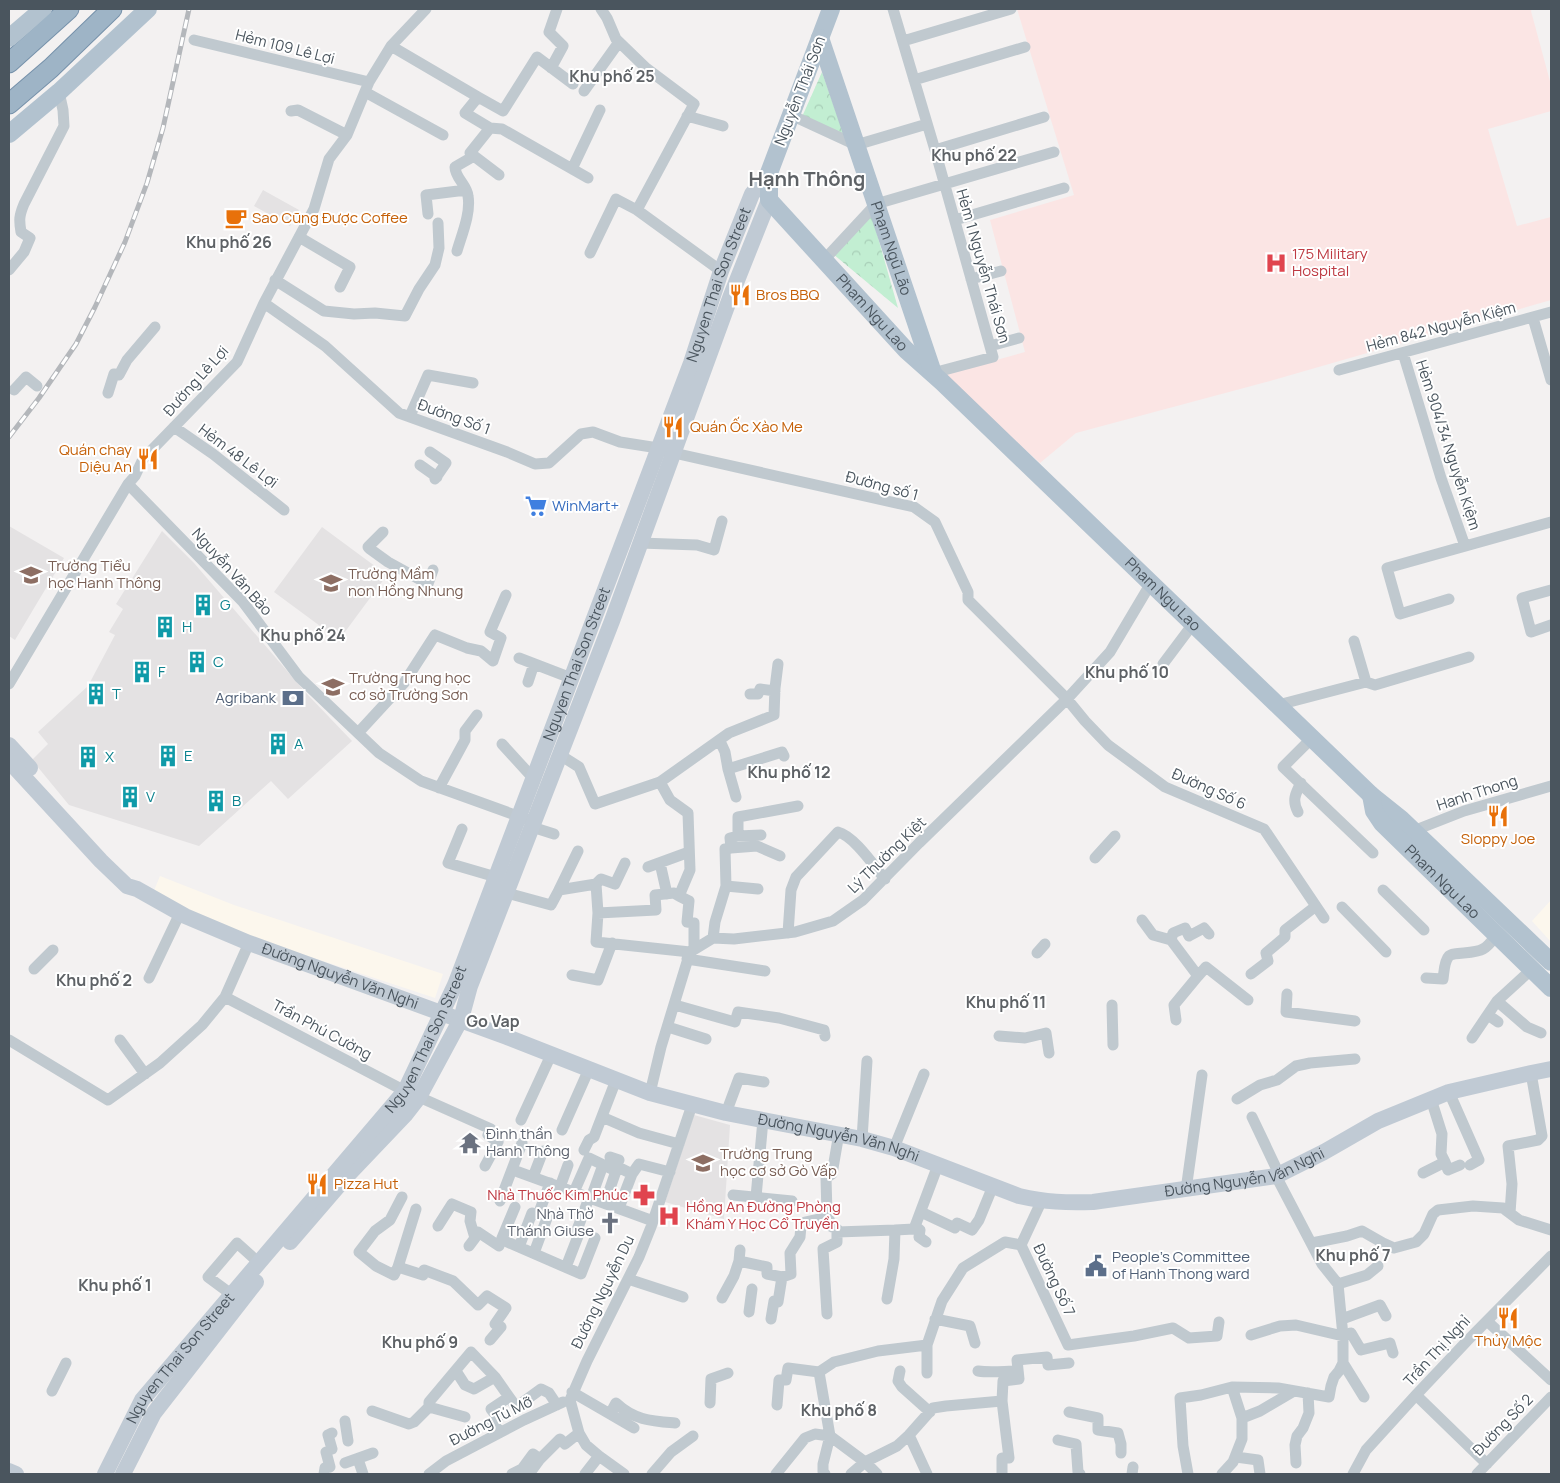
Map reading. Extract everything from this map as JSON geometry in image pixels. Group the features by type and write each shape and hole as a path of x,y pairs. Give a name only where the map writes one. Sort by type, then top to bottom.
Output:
{"highway":[{"path":"9,63 69,9"},
{"path":"14,100 51,68 112,9"}],"main road":[{"path":"9,38 43,9"},
{"path":"9,134 59,92 148,9"},
{"name":"Nguyễn Thái Sơn","path":"769,174 831,9"},
{"name":"Phạm Ngũ Lão","path":"820,38 933,373"},
{"path":"14,100 59,92"},
{"name":"Nguyen Thai Son Street","path":"412,1094 461,1020 470,986 560,755 674,453 730,298 769,200 769,174"},
{"name":"Nguyen Thai Son Street","path":"105,1474 142,1400 258,1262 285,1240 405,1115 442,1013 455,985 691,363 721,271 752,194 769,174"},
{"name":"Pham Ngu Lao","path":"769,200 906,350 933,373 1371,795 1374,811 1382,823 1551,988"},
{"name":"Đường Nguyễn Văn Nghi","path":"9,745 137,889"},
{"name":"Đường Nguyễn Văn Nghi","path":"11,767 127,886 137,889 180,913 249,943 461,1020 650,1093 726,1113 862,1139 894,1148 1019,1196 1064,1203 1093,1202 1186,1190 1278,1175 1378,1122 1448,1092 1551,1070"},
{"path":"1371,795 1551,976"},
{"path":"1406,831 1551,962"},
{"name":"Nguyen Thai Son Street","path":"123,1474 154,1413 285,1240"},
{"path":"9,1470 16,1474"}],"street":[{"name":"Đường Lê Lợi","path":"9,684 128,484 135,476 143,459 237,362 264,303 314,209 329,159 348,135 367,87 391,46 426,9"},
{"path":"551,68 563,46 549,32 557,9"},
{"path":"600,9 607,18 616,39 646,68 694,104 637,210"},
{"name":"Hẻm 1 Nguyễn Thái Sơn","path":"893,9 993,357 933,373"},
{"path":"903,42 1011,9"},
{"name":"Hẻm 109 Lê Lợi","path":"194,40 367,87 443,135"},
{"path":"584,91 619,42"},
{"path":"391,46 503,111 536,58 574,84"},
{"path":"914,80 1025,47"},
{"path":"9,270 24,252 30,238 21,232 19,216 64,126 64,110 59,92"},
{"path":"478,97 465,113 490,128 502,129 588,178"},
{"path":"291,111 298,110 348,135"},
{"path":"572,169 600,110"},
{"path":"791,115 856,145 927,124"},
{"path":"687,116 723,126"},
{"path":"935,150 1044,117"},
{"path":"490,128 470,153 499,175"},
{"path":"824,260 876,204 1054,152"},
{"path":"458,251 468,208 468,194 455,172 455,167 474,156"},
{"path":"955,220 1064,188"},
{"path":"428,214 426,195 466,190"},
{"path":"590,253 616,199 637,210 721,271"},
{"path":"276,280 324,311 405,316 434,265 439,248 438,223"},
{"path":"298,238 350,267 340,287"},
{"path":"971,279 1001,271"},
{"name":"Đường Số 1","path":"264,303 325,346 399,413 535,464 549,463 581,434 593,432 620,442 658,448"},
{"name":"Hẻm 842 Nguyễn Kiệm","path":"1339,370 1551,312"},
{"path":"1533,318 1551,380"},
{"path":"108,393 114,374 118,375 127,360 155,327"},
{"path":"990,346 1019,338"},
{"name":"Hẻm 904/34 Nguyễn Kiệm","path":"1403,353 1441,478 1465,546"},
{"path":"410,416 428,375 473,383"},
{"path":"14,390 26,377 37,386"},
{"name":"Hẻm 48 Lê Lợi","path":"174,427 213,454 284,510"},
{"name":"Đường số 1","path":"658,448 914,507 935,522 968,592 968,600 1067,699"},
{"path":"420,465 436,478 446,463 430,452"},
{"name":"Nguyễn Văn Bảo","path":"128,484 243,602 299,677 379,753 412,776 439,788 518,816 554,834"},
{"path":"640,543 697,545 714,550 722,521"},
{"path":"1449,599 1400,614 1387,568 1551,522"},
{"path":"383,532 368,547 370,549 388,562 428,584 434,570"},
{"name":"Lý Thường Kiệt","path":"712,938 734,939 788,933 833,921 864,900 919,843 1067,699 1110,652 1151,583"},
{"path":"1551,590 1522,598 1531,632 1551,626"},
{"path":"358,733 404,683 434,635 481,652 493,661 501,638 490,632 506,595"},
{"path":"1163,664 1193,624"},
{"path":"1354,641 1366,682"},
{"path":"1278,705 1366,682 1375,685 1469,657"},
{"path":"519,658 571,678"},
{"path":"528,682 534,664"},
{"path":"560,755 579,768 595,804 660,782 729,734 774,715 778,664"},
{"path":"750,694 758,694 760,688 775,691"},
{"name":"Đường Số 6","path":"1067,699 1108,745 1165,787 1264,830 1324,918"},
{"path":"439,788 466,740 465,731 477,715"},
{"path":"1312,738 1283,766 1373,853"},
{"path":"720,741 725,752 736,797"},
{"path":"502,744 533,778"},
{"path":"728,769 782,752 784,756"},
{"path":"660,782 670,800 688,813 690,870 679,896"},
{"path":"1298,812 1294,805 1295,794 1301,783"},
{"name":"Hanh Thong","path":"1406,831 1464,811 1551,786"},
{"path":"738,836 738,816 798,806"},
{"path":"462,829 448,864 496,877"},
{"path":"788,933 791,890 796,877 838,832 844,834 862,851 885,879"},
{"path":"731,848 730,838 761,835"},
{"path":"1095,858 1115,836"},
{"path":"690,953 712,938 726,886 725,849 757,846 780,856"},
{"path":"507,893 551,906 578,851"},
{"path":"648,867 689,852"},
{"path":"559,890 596,884 601,879 615,884 625,863"},
{"path":"660,863 667,894"},
{"path":"596,884 598,913 596,942 690,953 765,971"},
{"path":"726,886 758,890"},
{"path":"1383,890 1424,930"},
{"path":"598,913 656,910 655,895 674,893 689,902 687,922 694,923 690,953 661,1048 650,1093"},
{"path":"1251,974 1268,961 1266,953 1285,937 1285,930 1316,906"},
{"path":"1342,907 1386,952"},
{"path":"149,978 180,913"},
{"path":"1142,920 1153,935 1171,940 1198,976"},
{"path":"1171,940 1173,933 1185,928 1189,936 1204,928 1209,934"},
{"path":"1426,978 1443,979 1446,961 1449,956 1474,953 1485,948 1497,934"},
{"path":"9,1040 108,1100 160,1063 202,1025 225,997 249,943"},
{"path":"572,975 598,980 612,943"},
{"path":"34,968 53,950"},
{"path":"1176,1020 1174,1005 1206,967 1248,1000"},
{"path":"1472,1038 1497,1001 1532,969"},
{"path":"1287,994 1286,1012 1355,1021"},
{"name":"Trần Phú Cường","path":"225,997 412,1094 491,1128 488,1135 498,1142 485,1166"},
{"path":"1497,1001 1528,1027 1541,1033"},
{"path":"675,1004 735,1022 738,1012 779,1018 824,1030 825,1036"},
{"path":"1112,1005 1113,1045"},
{"path":"1488,1014 1498,1022"},
{"path":"668,1027 706,1039"},
{"path":"999,1036 1005,1038 1025,1038 1046,1033 1049,1053"},
{"path":"120,1040 145,1074"},
{"path":"521,1120 551,1055"},
{"path":"1236,1099 1260,1085 1277,1080 1296,1066 1355,1059"},
{"path":"862,1139 867,1061"},
{"path":"562,1130 589,1070"},
{"path":"1510,1213 1512,1184 1507,1147 1538,1140 1542,1136 1531,1073"},
{"path":"894,1148 924,1074"},
{"path":"1186,1190 1202,1076"},
{"path":"726,1113 739,1078 764,1082"},
{"path":"574,1192 589,1140 594,1137 616,1080"},
{"path":"1432,1099 1442,1134 1441,1154 1448,1170 1479,1160 1448,1092"},
{"name":"Đường Nguyễn Du","path":"571,1396 628,1279 653,1221 692,1105"},
{"path":"602,1117 639,1133 679,1144"},
{"path":"1188,1474 1183,1446 1180,1398 1232,1387 1278,1388 1329,1397 1334,1376 1343,1363 1342,1319 1338,1284 1322,1264 1252,1118"},
{"path":"756,1197 763,1120"},
{"path":"827,1314 823,1249 837,1242 837,1229 832,1227 828,1217 826,1178 832,1174 838,1134"},
{"path":"500,1201 522,1143"},
{"path":"533,1177 543,1151"},
{"path":"586,1154 607,1161 616,1171"},
{"path":"566,1267 590,1198 607,1161"},
{"path":"1423,1173 1445,1162"},
{"path":"619,1208 632,1174 638,1164 670,1172"},
{"path":"519,1247 568,1165"},
{"path":"837,1232 914,1228 938,1165"},
{"path":"605,1203 616,1171 620,1168 632,1174"},
{"path":"513,1170 653,1221"},
{"path":"921,1212 955,1228 957,1223 972,1230 979,1220 993,1186"},
{"path":"733,1195 792,1201"},
{"path":"402,1197 390,1220 375,1231 359,1252 376,1266 394,1275 416,1209"},
{"name":"Đường Số 7","path":"1042,1200 1021,1246 1068,1345 1134,1336 1173,1328 1189,1338 1217,1336 1219,1322"},
{"path":"438,1226 452,1204 471,1212 472,1242 478,1232 500,1242 505,1241 581,1274 595,1238"},
{"path":"1312,1244 1362,1231 1383,1244 1394,1248 1416,1242 1424,1234 1433,1214 1438,1210 1473,1206 1503,1208 1519,1220 1551,1230"},
{"path":"500,1242 515,1207"},
{"path":"534,1253 539,1216"},
{"path":"722,1298 734,1276 739,1256 767,1267 767,1274 782,1277 791,1274 790,1253 800,1237 801,1226 805,1222 828,1217"},
{"path":"916,1226 920,1230 919,1236 926,1242"},
{"path":"887,1299 894,1259 895,1230"},
{"path":"928,1373 928,1345 935,1319 942,1301 964,1268 1005,1242 1021,1246"},
{"path":"231,1294 208,1276 237,1244 258,1262"},
{"name":"Trần Thị Nghỉ","path":"1353,1474 1366,1450 1416,1395 1551,1256"},
{"path":"1338,1284 1368,1276 1378,1266"},
{"path":"398,1267 424,1272 453,1281 478,1305 487,1296 506,1308 495,1324 500,1327 490,1340"},
{"path":"771,1319 774,1302 778,1302 782,1277"},
{"path":"628,1279 682,1297"},
{"path":"749,1312 752,1289"},
{"path":"1342,1319 1380,1305 1386,1316"},
{"path":"935,1319 970,1326 975,1343"},
{"path":"1487,1321 1551,1380"},
{"path":"1251,1335 1280,1326 1296,1325 1343,1336 1352,1333 1361,1350 1390,1343 1393,1353"},
{"path":"777,1405 779,1380 786,1380 788,1368 819,1372 834,1362 878,1351 928,1345"},
{"path":"372,1411 408,1424 414,1422 429,1406 429,1402 471,1352 494,1377 514,1404 519,1405 541,1389 550,1393 557,1405"},
{"path":"1002,1474 1002,1458 1009,1458 1002,1401 1003,1381 1019,1379 1018,1360 1047,1357 1048,1365 1069,1363"},
{"path":"52,1391 66,1363"},
{"path":"1343,1363 1364,1397"},
{"path":"978,1371 989,1373 998,1370 1018,1371"},
{"path":"456,1371 465,1385 474,1389 494,1377"},
{"path":"900,1371 898,1381 902,1387 930,1412"},
{"path":"819,1372 830,1436 823,1464 823,1472 825,1474"},
{"path":"710,1403 712,1379 728,1373"},
{"path":"1222,1474 1236,1457 1242,1439 1242,1418 1232,1387"},
{"path":"1242,1418 1260,1411 1294,1391"},
{"path":"1296,1463 1295,1445 1297,1436 1303,1428 1309,1413 1308,1393"},
{"path":"1416,1395 1487,1464"},
{"path":"571,1396 610,1414 634,1428"},
{"path":"571,1396 579,1433 586,1445 624,1474"},
{"name":"Đường Tú Mỡ","path":"428,1474 446,1461 500,1432 557,1405 571,1396"},
{"path":"500,1432 492,1422 498,1418 491,1409 509,1397"},
{"name":"Đường Số 2","path":"1477,1474 1551,1397"},
{"path":"851,1474 865,1462 897,1446 933,1408 1002,1401"},
{"path":"610,1414 616,1403 633,1416 675,1423"},
{"path":"429,1406 465,1417"},
{"path":"1069,1412 1098,1418 1098,1430 1118,1433 1121,1453"},
{"path":"345,1421 348,1441"},
{"path":"324,1474 325,1468 330,1467 328,1435 332,1432"},
{"path":"528,1474 560,1439 565,1444 579,1433"},
{"path":"776,1474 786,1465 805,1438 815,1434 830,1436 865,1462 877,1474"},
{"path":"909,1435 927,1474"},
{"path":"652,1474 671,1452 693,1436"},
{"path":"1058,1440 1076,1444 1078,1472 1080,1474"},
{"path":"345,1463 373,1453"},
{"path":"512,1474 522,1469 533,1454 540,1459"},
{"path":"585,1474 598,1456"},
{"path":"1236,1457 1258,1460 1260,1474"},
{"path":"358,1459 363,1474"},
{"path":"786,1465 793,1474"}],"shaded area":[{"name":"175 Military Hospital","path":"1017,9 1532,9 1551,85 1551,111 1488,129 1517,226 1551,217 1551,300 1270,381 1076,433 1040,463 943,375 1025,352 990,220 1074,195"},
{"path":"263,190 299,210 290,226 254,206"},
{"name":"Trường Tiểu học Hanh Thông","path":"9,526 64,558 15,640 9,636"},
{"name":"Trường Mầm non Hồng Nhung","path":"322,527 387,575 339,640 274,592"},
{"path":"162,531 194,563 307,694 352,741 288,799 271,781 199,846 69,805 32,760 48,744 38,732 88,686 115,635 109,632 123,609 116,604"},
{"path":"160,876 234,905 443,974 435,998 226,929 153,893"},
{"path":"1551,900 1551,942 1532,921"},
{"name":"Trường Trung học cơ sở Gò Vấp","path":"694,1115 730,1125 724,1219 665,1202"}],"green space":[{"path":"822,72 844,135 801,119"},
{"path":"871,213 898,308 833,254"}],"railway":[{"path":"9,437 39,398 76,344 125,242 147,183 163,128 189,9"}],"place":[{"name":"Sao Cũng Được Coffee","path":"236,218"},
{"name":"175 Military Hospital","path":"1276,263"},
{"name":"Bros BBQ","path":"740,295"},
{"name":"Quán Ốc Xào Me","path":"673,427"},
{"name":"Quán chay Diệu An","path":"148,459"},
{"name":"WinMart+","path":"536,506"},
{"name":"Trường Tiểu học Hanh Thông","path":"31,575"},
{"name":"Trường Mầm non Hồng Nhung","path":"331,583"},
{"name":"G","path":"203,605"},
{"name":"H","path":"165,627"},
{"name":"C","path":"197,662"},
{"name":"F","path":"142,672"},
{"name":"Trường Trung học cơ sở Trường Sơn","path":"333,687"},
{"name":"T","path":"96,694"},
{"name":"Agribank","path":"293,698"},
{"name":"A","path":"278,744"},
{"name":"E","path":"168,756"},
{"name":"X","path":"88,757"},
{"name":"V","path":"130,797"},
{"name":"B","path":"216,801"},
{"name":"Sloppy Joe","path":"1498,816"},
{"name":"Đình thần Hanh Thông","path":"470,1143"},
{"name":"Trường Trung học cơ sở Gò Vấp","path":"703,1163"},
{"name":"Pizza Hut","path":"317,1184"},
{"name":"Nhà Thuốc Kim Phúc","path":"644,1195"},
{"name":"Hồng An Đường Phòng Khám Y Học Cổ Truyền","path":"669,1216"},
{"name":"Nhà Thờ Thánh Giuse","path":"610,1223"},
{"name":"People's Committee of Hanh Thong ward","path":"1096,1266"},
{"name":"Thủy Mộc","path":"1508,1318"}],"district":[{"name":"Khu phố 25","path":"612,76"},
{"name":"Khu phố 22","path":"974,155"},
{"name":"Hạnh Thông","path":"807,179"},
{"name":"Khu phố 26","path":"229,242"},
{"name":"Khu phố 24","path":"303,635"},
{"name":"Khu phố 10","path":"1127,672"},
{"name":"Khu phố 12","path":"789,772"},
{"name":"Khu phố 2","path":"94,980"},
{"name":"Khu phố 11","path":"1006,1002"},
{"name":"Go Vap","path":"493,1021"},
{"name":"Khu phố 7","path":"1353,1255"},
{"name":"Khu phố 1","path":"115,1285"},
{"name":"Khu phố 9","path":"420,1342"},
{"name":"Khu phố 8","path":"839,1410"}]}
